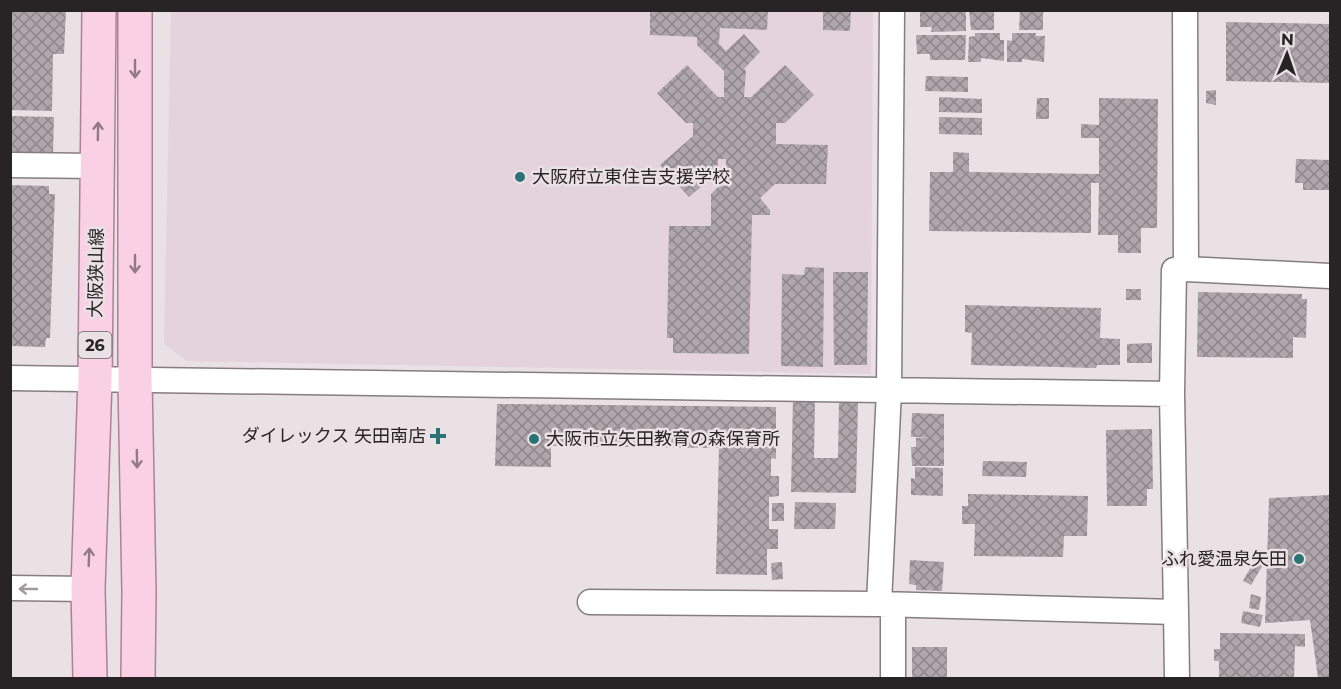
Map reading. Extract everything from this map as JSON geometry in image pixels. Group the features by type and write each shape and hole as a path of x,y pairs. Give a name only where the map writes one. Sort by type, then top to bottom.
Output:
{"main road":[{"name":"大阪狭山線","path":"90,678 88,589 95,379 99,10"},
{"name":"26","path":"135,10 138,678"},
{"path":"77,678 88,589"},
{"path":"139,592 159,678"}],"street":[{"path":"892,10 886,604 893,678"},
{"path":"1185,10 1186,269"},
{"path":"10,165 97,166"},
{"path":"1177,678 1172,394 1174,270 1330,276"},
{"path":"10,378 1172,394"},
{"path":"10,588 88,589"},
{"path":"590,602 886,604 1176,612"}],"shaded area":[{"name":"大阪府立東住吉支援学校","path":"171,11 873,11 871,374 187,361 164,344"}],"building":[{"path":"10,10 66,10 64,54 53,54 52,111 10,110"},
{"path":"650,10 768,10 767,30 720,28 719,44 726,51 744,34 760,52 744,69 746,71 744,97 751,97 785,65 814,95 785,123 776,123 776,144 828,145 826,184 775,184 760,198 770,210 770,215 752,215 749,354 673,353 673,338 667,338 669,226 711,226 711,194 720,185 726,186 726,159 718,159 718,172 689,197 660,165 693,136 693,123 686,123 657,93 687,65 718,97 724,97 724,71 697,45 697,37 650,35"},
{"path":"823,10 851,10 850,31 823,30"},
{"path":"920,10 966,11 966,31 931,32 932,27 920,27"},
{"path":"969,10 994,10 994,30 971,30"},
{"path":"1020,10 1046,10 1043,13 1043,30 1019,30"},
{"path":"1226,22 1330,24 1330,83 1226,81"},
{"path":"975,33 1000,33 1000,40 1004,40 1004,61 981,58 981,62 968,62 969,37 975,36"},
{"path":"1012,33 1036,33 1036,36 1045,36 1044,62 1022,59 1022,62 1007,62 1007,40 1012,41"},
{"path":"916,35 966,35 965,60 930,60 930,54 917,54"},
{"path":"926,76 968,77 968,92 925,91"},
{"path":"1216,90 1216,105 1206,103 1206,91"},
{"path":"939,97 982,99 982,113 939,112"},
{"path":"1037,98 1049,98 1049,119 1036,119"},
{"path":"1099,98 1158,99 1157,228 1141,228 1141,253 1118,253 1118,235 1098,235 1099,183 1091,183 1091,233 929,231 930,172 953,172 953,152 969,153 969,172 1099,174 1099,138 1081,138 1081,124 1099,125"},
{"path":"10,116 54,117 53,155 10,155"},
{"path":"939,117 982,118 982,135 939,134"},
{"path":"1296,159 1330,160 1330,190 1303,190 1303,183 1295,183"},
{"path":"10,185 49,186 49,194 55,194 50,338 46,338 45,347 10,346"},
{"path":"805,267 824,268 823,367 781,366 782,274 804,275"},
{"path":"833,272 868,272 867,365 834,365"},
{"path":"1126,289 1141,289 1141,300 1126,300"},
{"path":"1198,292 1302,294 1302,299 1307,299 1306,338 1293,337 1293,358 1197,357"},
{"path":"965,305 1101,308 1100,338 1120,339 1120,365 1097,365 1096,368 971,365 972,333 965,332"},
{"path":"1152,343 1152,363 1127,363 1127,344"},
{"path":"793,399 815,399 814,458 838,458 839,401 858,402 856,493 791,492"},
{"path":"497,404 776,407 776,459 771,458 771,476 779,476 779,496 769,497 769,529 778,529 778,549 767,549 767,575 716,574 719,448 551,446 551,467 495,466"},
{"path":"912,413 944,414 944,466 912,466 911,447 916,447 916,438 929,437 911,437"},
{"path":"1152,429 1153,489 1147,489 1147,506 1107,506 1106,430"},
{"path":"983,461 1027,462 1026,477 982,476"},
{"path":"915,467 943,468 943,496 911,495 911,478 915,479"},
{"path":"968,494 1088,496 1087,536 1064,536 1063,557 974,556 975,524 962,524 962,506 968,506"},
{"name":"ふれ愛温泉矢田","path":"1330,495 1330,678 1318,678 1310,620 1265,623 1269,498"},
{"path":"795,502 836,503 835,529 794,529"},
{"path":"772,503 784,503 784,521 772,521"},
{"path":"910,560 944,562 942,591 916,590 916,585 909,584"},
{"path":"1254,561 1263,565 1251,585 1243,581"},
{"path":"782,562 783,579 772,580 771,563"},
{"path":"1251,594 1261,597 1259,610 1249,608"},
{"path":"1243,611 1263,615 1260,627 1241,623"},
{"path":"1220,633 1305,634 1305,647 1295,646 1294,678 1219,678 1219,661 1214,661 1214,649 1220,649"},
{"path":"912,647 947,647 947,678 912,678"}],"place":[{"name":"大阪府立東住吉支援学校","path":"520,177"},
{"name":"ダイレックス 矢田南店","path":"438,436"},
{"name":"大阪市立矢田教育の森保育所","path":"534,439"},
{"name":"ふれ愛温泉矢田","path":"1299,559"}]}
